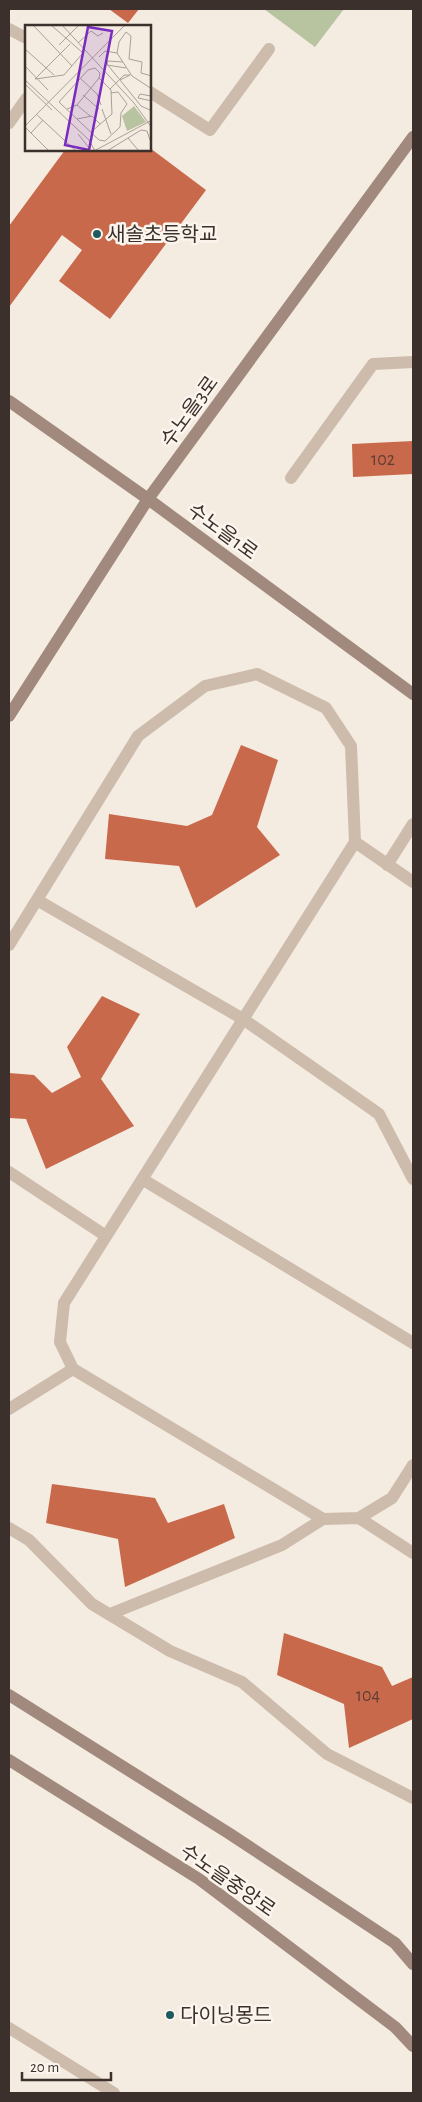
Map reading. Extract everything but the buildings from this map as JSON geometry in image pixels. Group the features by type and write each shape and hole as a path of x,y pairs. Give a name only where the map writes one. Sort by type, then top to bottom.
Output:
{"street":[{"path":"9,29 25,37"},
{"path":"151,93 210,130 269,49"},
{"path":"9,123 25,100"},
{"name":"수노을3로","path":"9,716 148,499 413,137"},
{"path":"291,478 373,364 413,362"},
{"name":"수노을1로","path":"9,401 148,499 413,694"},
{"path":"9,945 138,736 206,686 256,674 326,708 351,746 355,842 64,1303 60,1342 73,1369 323,1518 359,1518 392,1498 413,1465"},
{"path":"387,865 413,824"},
{"path":"355,842 413,882"},
{"path":"37,900 243,1019 379,1114 413,1179"},
{"path":"9,1172 106,1236"},
{"path":"142,1179 413,1343"},
{"path":"9,1409 73,1369"},
{"path":"110,1614 282,1545 323,1518"},
{"path":"359,1518 413,1553"},
{"path":"9,1528 29,1540 92,1604 170,1651 242,1682 327,1754 411,1792"},
{"name":"수노을중앙로","path":"9,1695 230,1834 395,1942 413,1964"},
{"name":"수노을중앙로","path":"9,1760 199,1880 395,2027 413,2046"},
{"path":"9,2028 98,2088 114,2093"}],"green space":[{"path":"264,9 344,9 315,47"}],"place":[{"name":"새솔초등학교","path":"97,234"},
{"name":"다이닝몽드","path":"170,2015"}]}
